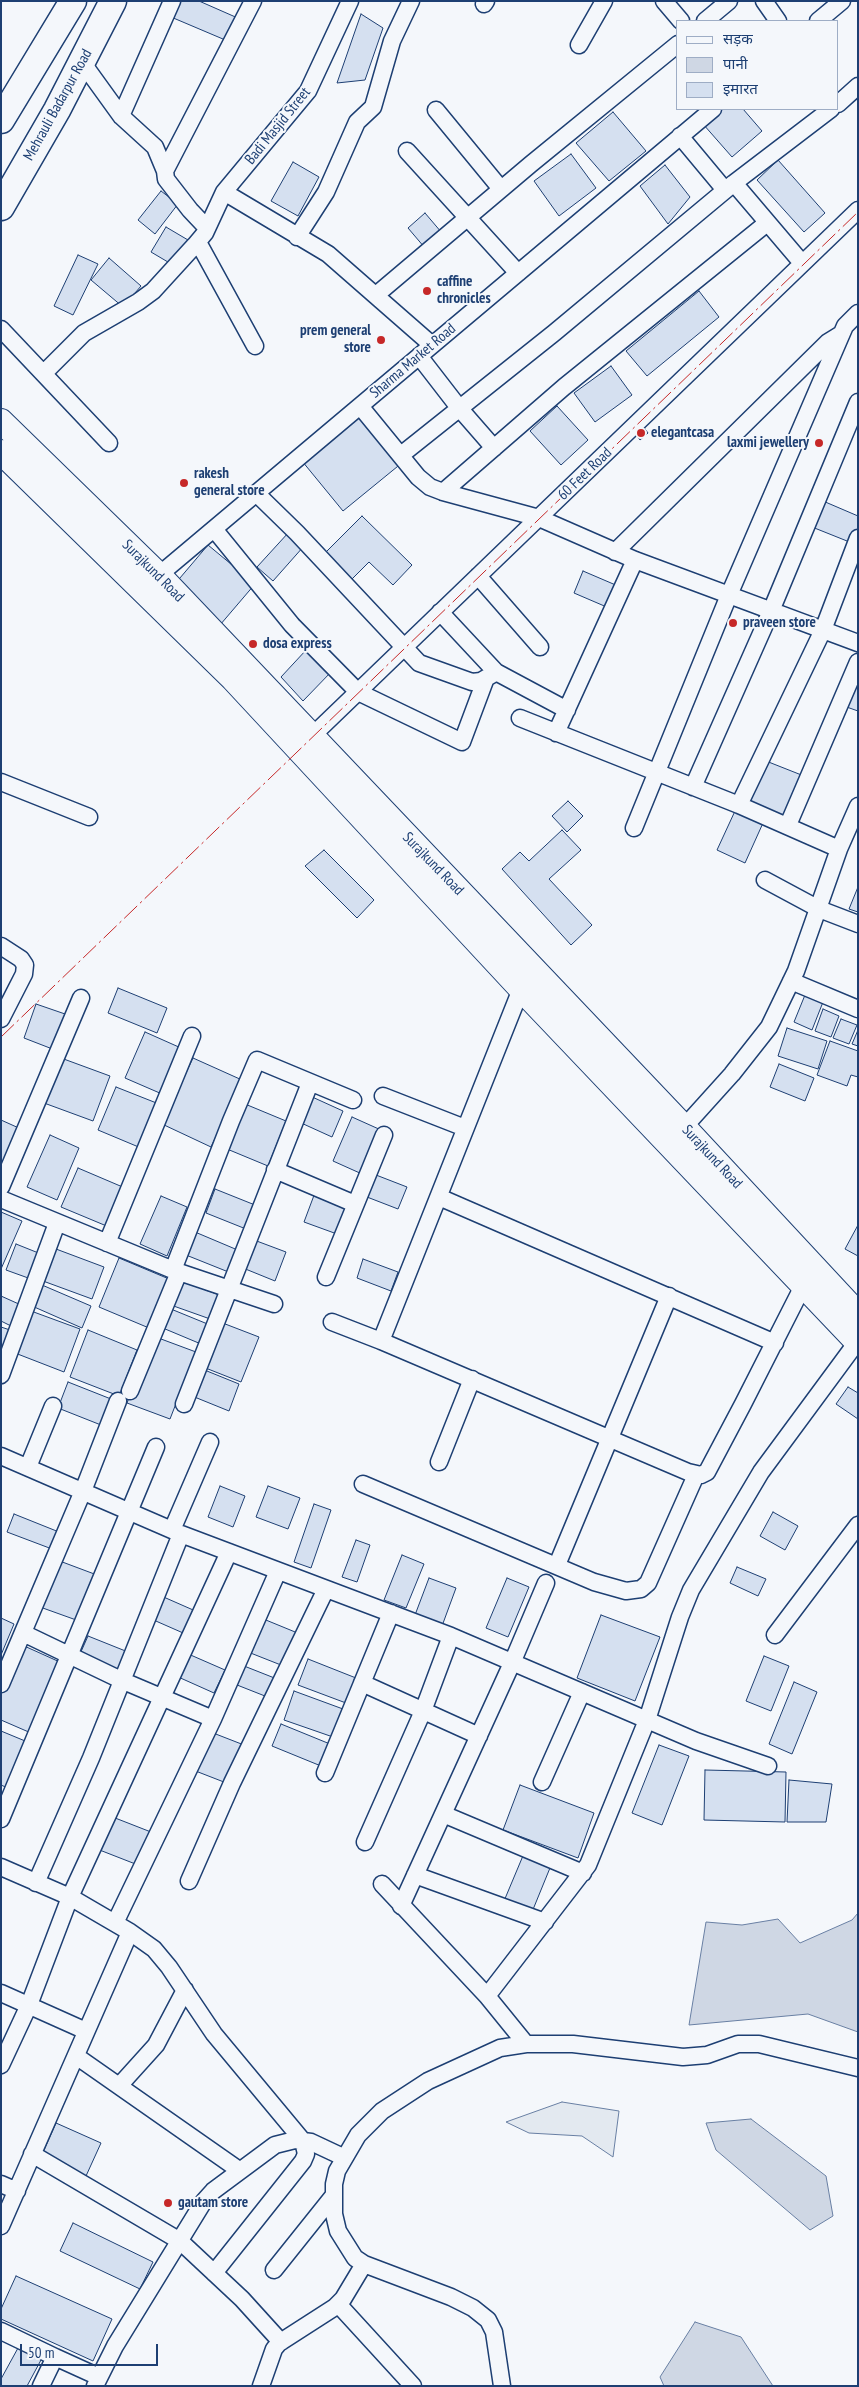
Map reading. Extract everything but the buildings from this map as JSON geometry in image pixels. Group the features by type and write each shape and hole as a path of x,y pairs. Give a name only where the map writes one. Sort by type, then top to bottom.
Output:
{"main road":[{"path":"1,120 73,1"},
{"name":"Mehrauli Badarpur Road","path":"1,207 57,110 113,1"},
{"name":"Surajkund Road","path":"1,421 158,575 684,1127 858,1314"},
{"name":"Surajkund Road","path":"1,452 233,679 522,989 857,1342"}],"street":[{"path":"121,116 172,1"},
{"path":"165,171 253,1"},
{"name":"Badi Masjid Street","path":"44,373 69,345 84,333 138,302 153,291 198,242 208,228 224,192 308,91 350,1"},
{"path":"297,237 326,192 357,122 373,107 392,41 411,1"},
{"path":"579,45 604,1"},
{"path":"664,1 680,20"},
{"path":"706,20 729,1"},
{"path":"764,1 777,20"},
{"path":"819,20 842,1"},
{"path":"376,295 466,218 676,46"},
{"path":"82,62 121,116 154,147 165,171 166,179 190,210 208,228"},
{"path":"839,103 858,86"},
{"path":"436,110 501,189"},
{"name":"Sharma Market Road","path":"158,575 712,110"},
{"path":"401,456 561,327 730,186 830,110"},
{"path":"680,136 767,223 802,263"},
{"path":"407,151 518,273"},
{"path":"224,192 328,254 376,295 426,351 460,408 494,448"},
{"name":"60 Feet Road","path":"311,737 858,210"},
{"path":"443,492 564,387 767,223"},
{"path":"198,242 255,346"},
{"path":"634,828 729,596 848,330 858,312"},
{"path":"1,329 109,443"},
{"path":"615,552 828,342 848,330"},
{"path":"693,787 771,611 858,402"},
{"path":"360,406 418,477 430,487 539,518 635,560 858,644"},
{"path":"256,493 297,533 416,660 426,666 476,683 491,675"},
{"path":"214,529 292,625 358,692 462,742 491,675"},
{"path":"739,805 823,630 858,538"},
{"path":"556,733 635,560"},
{"path":"478,576 540,647"},
{"path":"440,612 491,675 567,710"},
{"path":"788,825 858,662"},
{"path":"520,718 788,825 839,849"},
{"path":"1,782 89,817"},
{"path":"668,1144 759,1042 769,1027 791,981 839,849 853,832 858,806"},
{"path":"765,880 818,910 858,924"},
{"path":"1,946 21,958 25,965 24,974 1,1019"},
{"path":"791,981 858,1009"},
{"path":"381,1341 522,989"},
{"path":"1,1187 81,998"},
{"path":"107,1243 192,1036"},
{"path":"1,1684 84,1492 176,1271 231,1121 257,1060 353,1100"},
{"path":"184,1404 310,1083"},
{"path":"383,1096 465,1128"},
{"path":"326,1277 384,1135"},
{"path":"275,1170 355,1204"},
{"path":"439,1197 775,1343"},
{"path":"1,1199 176,1271 274,1304"},
{"path":"1,1375 57,1223"},
{"path":"332,1322 696,1475 707,1472 803,1286"},
{"path":"557,1565 669,1296"},
{"path":"487,1996 583,1874 647,1720 680,1617 691,1590 761,1472 857,1342"},
{"path":"439,1462 472,1380"},
{"path":"28,1467 53,1406"},
{"path":"36,1883 91,1758 210,1442"},
{"path":"1,1819 156,1447"},
{"path":"1,1456 176,1531 452,1636 696,1741 768,1766"},
{"path":"362,1484 594,1582 626,1591 641,1589 648,1583 696,1475"},
{"path":"775,1635 858,1524"},
{"path":"1,2065 29,2005 70,1897 229,1552"},
{"path":"115,1923 213,1719 278,1571"},
{"path":"401,1906 479,1736 546,1583"},
{"path":"189,1882 232,1783 326,1589"},
{"path":"325,1773 392,1613"},
{"path":"23,1633 121,1680 213,1719"},
{"path":"365,1842 422,1711 452,1636"},
{"path":"362,1683 479,1736"},
{"path":"542,1782 582,1692"},
{"path":"443,1814 583,1874"},
{"path":"2,1871 70,1897 130,1932 154,1950 185,1990 214,2034 303,2141 306,2154 303,2161 214,2273"},
{"path":"415,1875 545,1922"},
{"path":"382,1884 487,1996 526,2044"},
{"path":"1,2226 130,1932"},
{"path":"119,2086 156,2045 185,1990"},
{"path":"1,1993 86,2031"},
{"path":"502,2386 494,2332 488,2320 474,2308 451,2297 364,2264 355,2258 338,2232 334,2214 337,2171 343,2157 358,2135 382,2111 428,2081 500,2048 526,2044 573,2044 683,2057 707,2055 738,2044 759,2044 858,2068"},
{"path":"76,2056 239,2170"},
{"path":"1,2331 55,2357 97,2382 115,2346 213,2191 239,2170 276,2145 295,2140 311,2142 343,2157"},
{"path":"32,2154 180,2241 242,2299 281,2342"},
{"path":"1,2184 17,2190"},
{"path":"274,2270 334,2195"},
{"path":"266,2384 274,2349 281,2342 338,2304 364,2264"},
{"path":"338,2304 406,2375 413,2386"},
{"path":"41,2386 55,2357"}],"shaded area":[{"path":"562,2102 619,2111 613,2157 582,2136 529,2133 506,2122"}],"water":[{"path":"858,1913 858,2032 808,2014 689,2025 706,1922 742,1925 778,1919 800,1943 852,1920"},
{"path":"751,2119 826,2176 833,2216 810,2230 716,2150 706,2123"},
{"path":"695,2322 741,2337 773,2386 664,2386 660,2377"}],"power":[{"path":"1,1037 858,212"}],"place":[{"name":"caffine chronicles","path":"427,291"},
{"name":"prem general store","path":"381,340"},
{"name":"elegantcasa","path":"641,433"},
{"name":"laxmi jewellery","path":"819,443"},
{"name":"rakesh general store","path":"184,483"},
{"name":"praveen store","path":"733,623"},
{"name":"dosa express","path":"253,644"},
{"name":"gautam store","path":"168,2203"}]}
